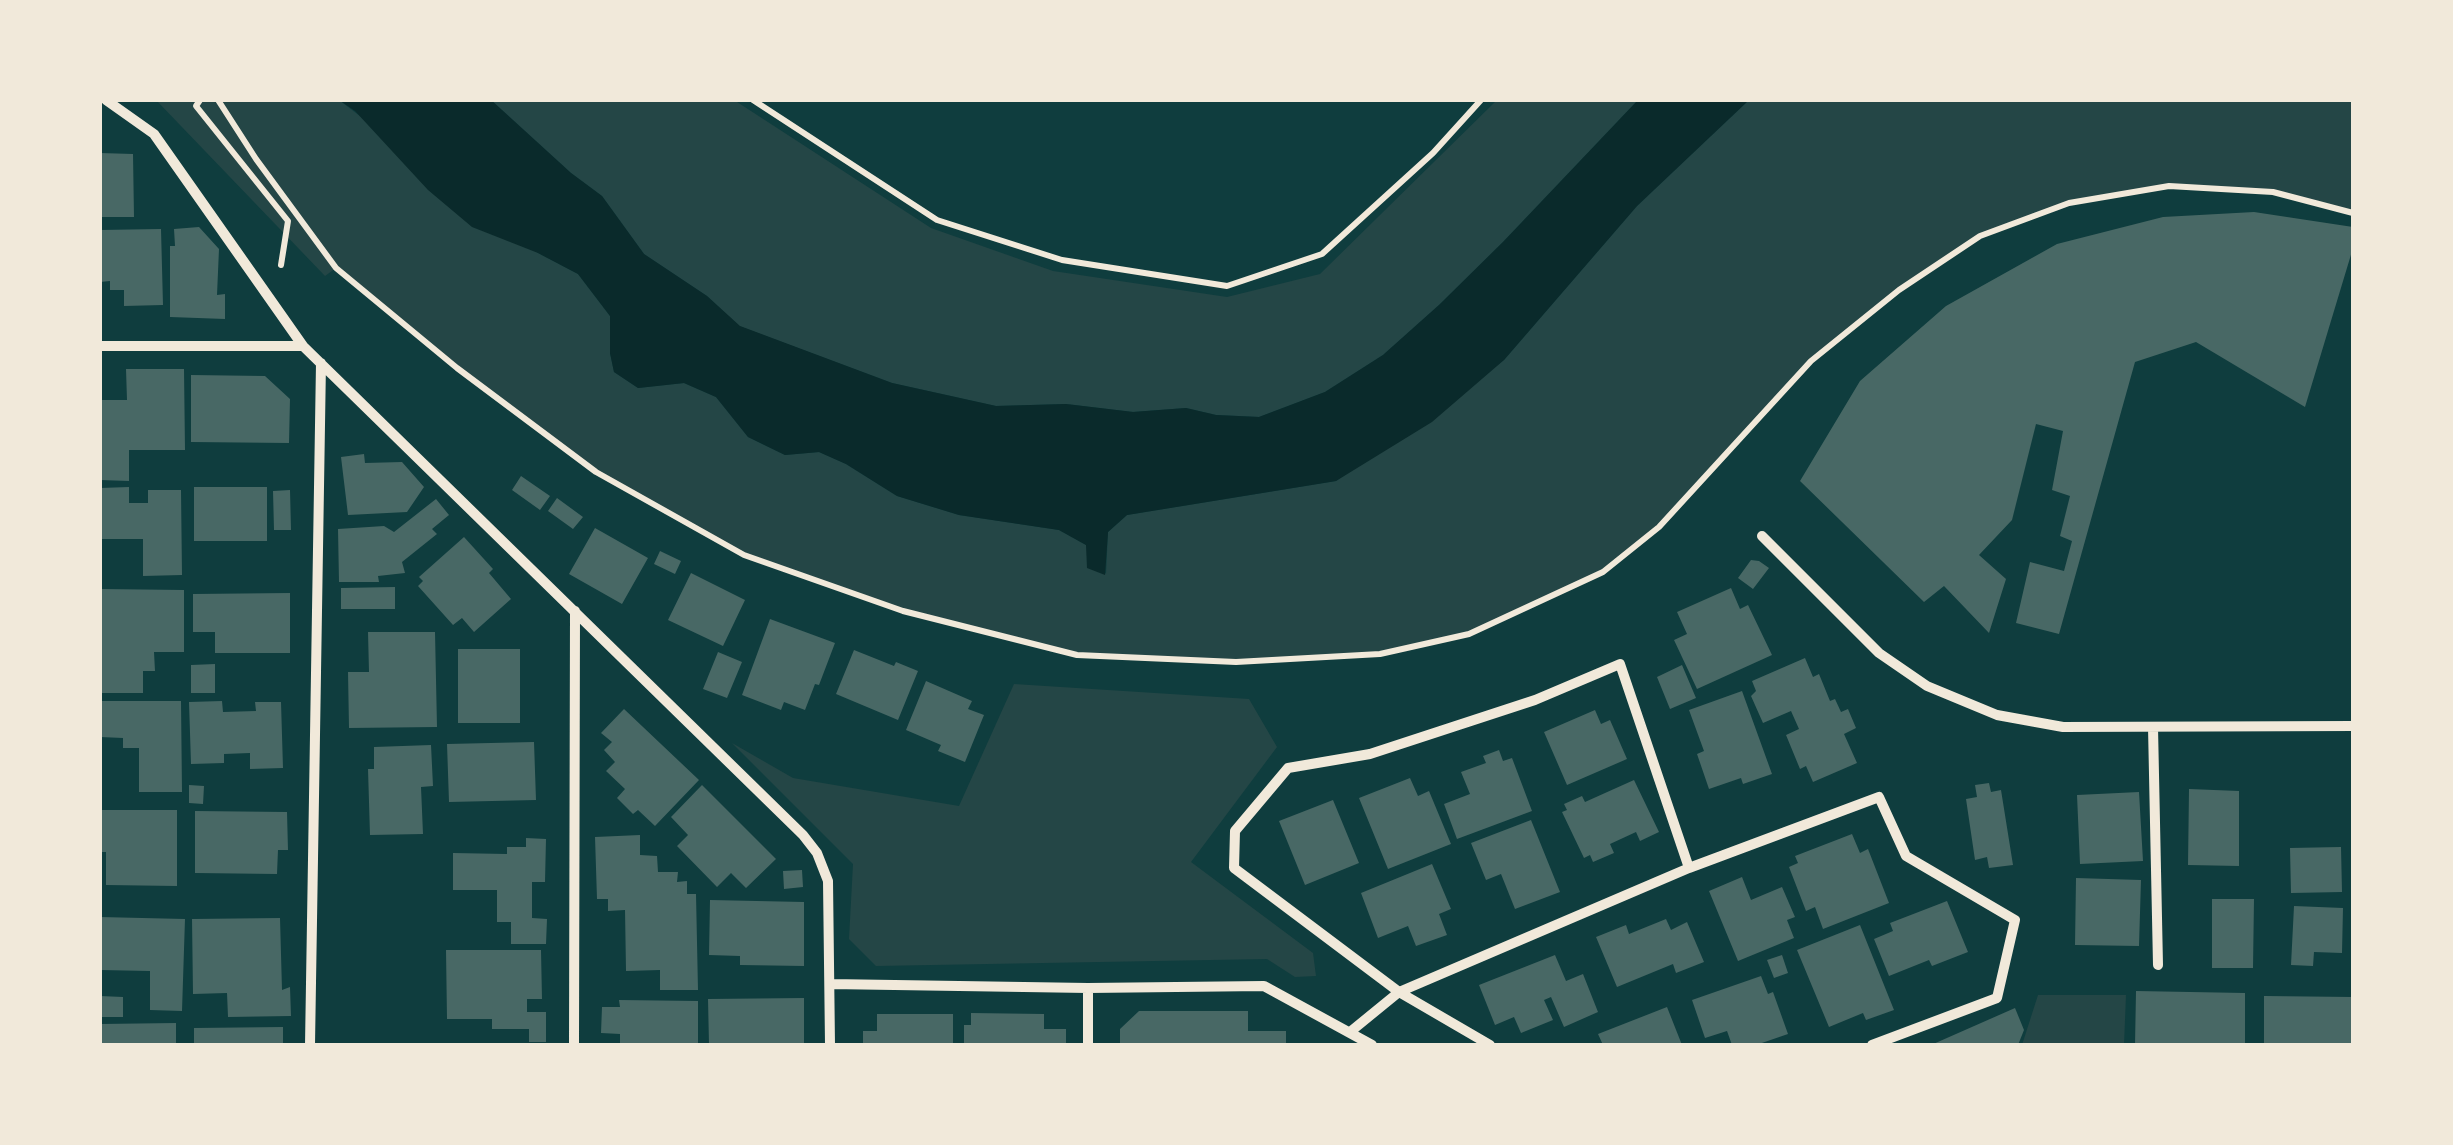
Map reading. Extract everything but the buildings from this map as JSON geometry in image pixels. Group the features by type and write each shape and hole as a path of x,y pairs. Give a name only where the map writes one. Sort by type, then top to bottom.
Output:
{"street":[{"path":"106,100 154,134 303,346 817,852 828,881 830,1045"},
{"path":"100,346 303,346"},
{"path":"310,1045 321,362"},
{"path":"1762,536 1879,653 1926,686 1997,715 2063,727 2353,726"},
{"path":"574,1045 575,611"},
{"path":"1490,1045 1399,992 1234,868 1235,831 1288,768 1370,754 1535,700 1620,664 1689,868"},
{"path":"2153,727 2158,965"},
{"path":"1350,1032 1399,992 1689,868 1880,796 1906,856 2015,920 1998,998 1872,1045"},
{"path":"830,984 1264,986 1372,1045"},
{"path":"1088,988 1088,1045"}],"path":[{"path":"200,100 196,106 288,221 274,306"},
{"path":"218,100 336,268 457,368 596,472 744,555 904,611 1077,654 1236,662 1380,654 1469,634 1603,572 1659,528 1811,361 1899,290 1980,236 2069,203 2169,186 2273,192 2353,213"},
{"path":"753,100 937,220 1062,260 1227,286 1322,254 1433,153 1481,100"}],"shaded area":[{"path":"156,100 339,100 538,253 578,274 610,316 614,372 638,388 684,383 716,397 748,437 785,455 819,452 897,496 959,515 1059,530 1086,545 1106,574 1108,532 1127,515 1336,481 1504,360 1637,206 1749,100 2353,100 2353,213 2273,192 2169,186 2069,203 1991,232 1899,290 1811,361 1659,527 1603,572 1469,634 1380,654 1236,662 1077,655 903,611 744,555 596,472 457,368 336,268 325,276"},
{"path":"339,100 491,100 602,196 644,254 707,296 740,326 892,383 996,406 1066,404 1133,412 1186,408 1216,415 1259,417 1325,392 1383,355 1503,242 1638,100 1749,100 1637,206 1504,360 1432,422 1336,481 1127,515 1108,532 1105,575 1087,568 1086,545 1059,530 959,515 897,496 819,452 785,455 748,437 716,397 684,383 638,388 614,372 610,316 578,274 472,227 428,190 355,111"},
{"path":"491,100 734,100 931,228 1053,271 1227,297 1320,274 1497,100 1638,100 1503,242 1383,355 1325,392 1259,417 1216,415 1186,408 1133,412 1066,404 996,406 892,383 739,326 707,296 644,254 602,196"},
{"path":"1014,684 1249,699 1277,747 1191,862 1313,953 1316,976 1295,977 1267,959 876,966 849,939 853,864 732,743 793,778 959,806"},
{"path":"2038,995 2126,995 2124,1045 2022,1045"}]}
